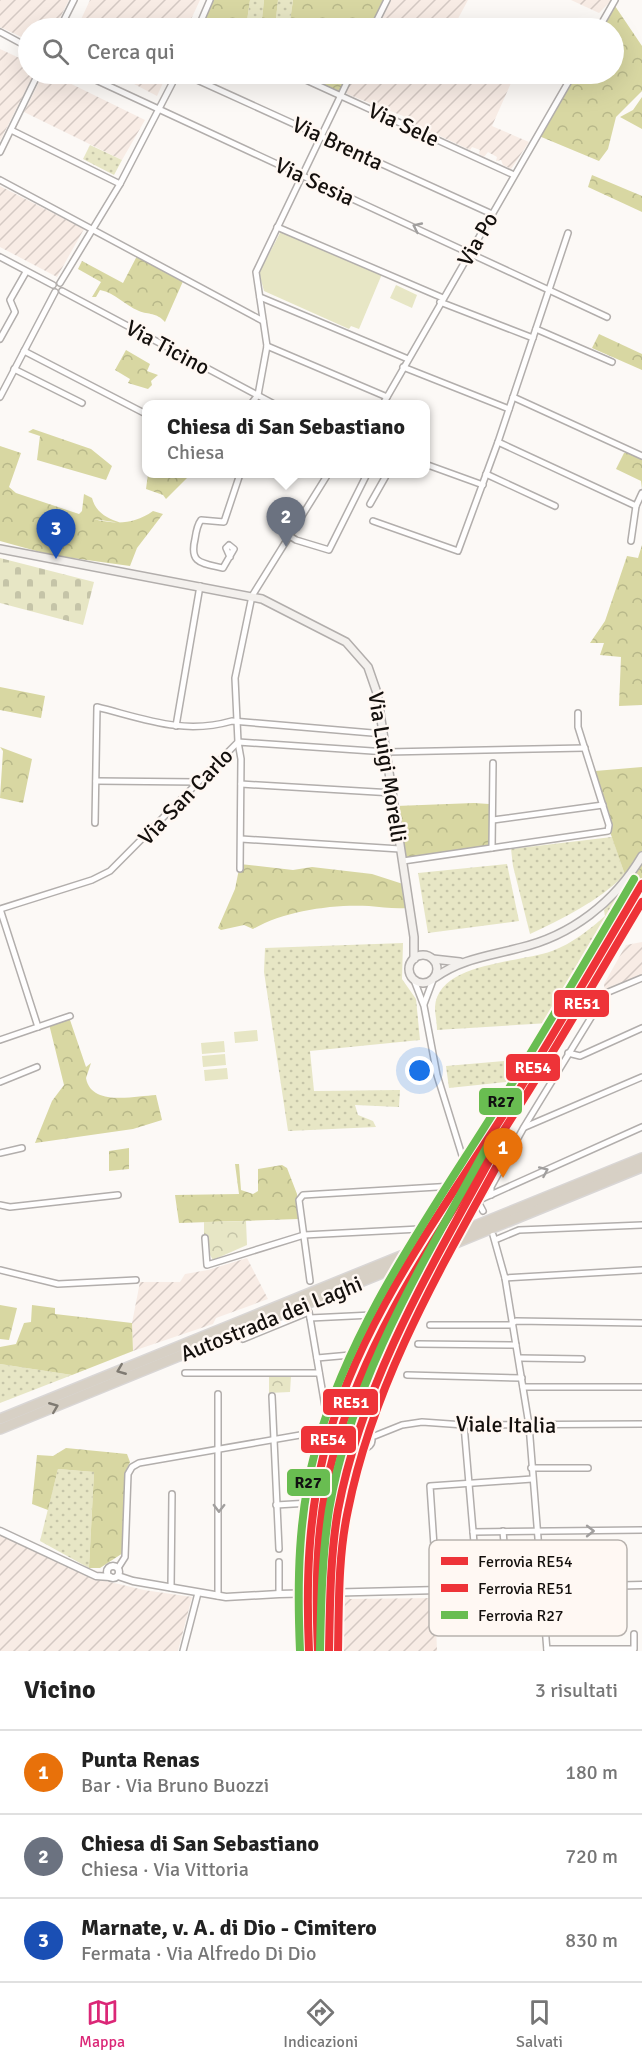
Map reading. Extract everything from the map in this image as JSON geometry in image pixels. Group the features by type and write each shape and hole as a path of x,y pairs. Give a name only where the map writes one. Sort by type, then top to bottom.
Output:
{"highway":[{"name":"Autostrada dei Laghi","path":"0,1419 642,1158"},
{"name":"Autostrada dei Laghi","path":"0,1429 642,1167"}],"main road":[{"name":"Via Luigi Morelli","path":"0,547 252,596 333,633 354,650 374,682 387,752 414,937"},
{"path":"414,937 422,955 433,959 460,962 529,946 567,930 607,901 642,856"},
{"path":"414,937 414,959"},
{"path":"422,955 414,959 409,967 414,980 422,984 460,962"},
{"path":"433,959 438,967 435,978"}],"street":[{"path":"65,18 74,0"},
{"path":"202,18 210,0"},
{"path":"378,18 387,0"},
{"path":"605,18 615,0"},
{"path":"0,32 18,42"},
{"path":"0,152 33,84"},
{"name":"Via Sesia","path":"104,84 608,317"},
{"path":"0,397 58,291 60,283 120,184 172,84"},
{"name":"Via Brenta","path":"206,84 492,214"},
{"name":"Via Sele","path":"316,84 514,175"},
{"path":"254,400 258,395 267,346 256,272 346,84"},
{"name":"Via Po","path":"386,400 567,84"},
{"path":"11,129 120,184"},
{"path":"0,180 94,228 264,321"},
{"path":"277,227 533,338"},
{"path":"373,521 458,551 498,442 568,233"},
{"path":"0,257 53,285 58,291"},
{"path":"0,339 15,312 10,300 26,272"},
{"path":"53,285 60,283"},
{"name":"Via Ticino","path":"58,291 266,400"},
{"path":"260,297 408,359"},
{"path":"536,328 612,362"},
{"path":"267,346 387,397"},
{"path":"24,351 142,411"},
{"path":"404,368 509,410"},
{"path":"14,369 82,403"},
{"path":"513,397 642,456"},
{"path":"498,442 636,506"},
{"path":"430,465 483,485"},
{"path":"486,474 555,506"},
{"path":"230,557 225,567 220,567 196,560 192,549 201,520 224,522 239,478"},
{"name":"Via San Carlo","path":"0,909 103,876 124,859 238,742 235,678 252,596 325,478"},
{"path":"288,535 296,540 329,550 365,478"},
{"path":"370,504 385,478"},
{"path":"631,541 636,506 641,492"},
{"path":"176,726 200,586"},
{"path":"95,823 97,707 194,729 238,722 384,734"},
{"path":"403,861 606,833 609,827 578,726 578,713"},
{"path":"240,869 241,784 238,742 387,752 585,748"},
{"path":"492,848 493,763"},
{"path":"96,781 198,782"},
{"path":"241,784 393,794"},
{"path":"493,820 603,805"},
{"path":"241,839 400,849"},
{"path":"0,909 38,1028"},
{"path":"424,1006 426,994 435,978"},
{"path":"491,1195 491,1187 524,1127 606,993 642,978"},
{"path":"414,980 424,1006 437,1075 471,1185 483,1211"},
{"path":"0,1040 70,1016"},
{"path":"568,1053 579,1056 642,1028"},
{"path":"0,1082 37,1067"},
{"path":"524,1127 642,1077"},
{"path":"477,1201 642,1127"},
{"path":"0,1153 22,1148"},
{"path":"310,1281 299,1200 303,1195 471,1185"},
{"path":"205,1238 207,1265 304,1235 444,1227 449,1224 471,1185"},
{"path":"0,1205 10,1207 118,1195"},
{"path":"539,1540 529,1425 505,1278 494,1238 519,1230 642,1225"},
{"path":"0,1270 58,1284 136,1280"},
{"path":"505,1278 642,1270"},
{"path":"243,1339 310,1315 393,1314"},
{"path":"304,1582 310,1503 329,1430 310,1315"},
{"path":"430,1325 513,1324 516,1322 642,1323"},
{"path":"418,1344 516,1345"},
{"path":"317,1358 373,1353"},
{"path":"519,1358 582,1359"},
{"path":"185,1372 319,1373"},
{"path":"407,1375 522,1378"},
{"path":"523,1387 642,1387"},
{"path":"218,1394 220,1449 218,1596"},
{"path":"272,1396 279,1549"},
{"name":"Viale Italia","path":"372,1437 402,1425 422,1422 464,1425 642,1424"},
{"path":"464,1425 474,1540"},
{"name":"Viale Italia","path":"118,1568 125,1557 128,1474 132,1467 139,1463 329,1430 347,1429 357,1435 366,1432 372,1437"},
{"path":"319,1651 316,1593 319,1551 333,1484 360,1447 356,1441 357,1435"},
{"name":"Viale Italia","path":"360,1447 371,1445 372,1437"},
{"path":"531,1468 588,1468"},
{"path":"433,1540 429,1490 433,1484 532,1479"},
{"path":"171,1588 172,1494"},
{"path":"276,1505 310,1503"},
{"path":"473,1532 642,1530"},
{"path":"0,1531 96,1576 118,1575 133,1581 218,1596 429,1591"},
{"path":"503,1532 504,1540"},
{"path":"279,1562 279,1594"},
{"path":"110,1577 108,1568 112,1566 118,1568 118,1575"},
{"path":"627,1586 642,1585"},
{"path":"183,1651 198,1593"},
{"path":"547,1650 634,1649 634,1634"}],"shaded area":[{"path":"0,0 69,0 60,18 18,18 18,35 0,27"},
{"path":"90,0 200,0 192,18 82,18"},
{"path":"391,0 468,0 458,18 382,18"},
{"path":"571,0 612,0 599,13"},
{"path":"0,49 18,57 18,84 29,84 0,141"},
{"path":"38,84 71,84 145,120 122,160 24,112"},
{"path":"134,84 162,84 157,96"},
{"path":"349,84 511,84 492,126 529,142 511,169 503,165 501,160 496,161 497,157 488,152 484,157 479,154 480,150 472,147 470,150 410,122 403,116 347,94"},
{"path":"0,186 84,229 57,277 0,247"},
{"path":"642,942 642,976 605,992 604,984 626,945"},
{"path":"247,1258 268,1299 216,1318 213,1324 133,1351 132,1323 140,1282 180,1282 185,1274 208,1270"},
{"path":"0,1535 93,1578 144,1590 192,1597 178,1651 0,1651"},
{"path":"349,1595 350,1599 429,1598 429,1636 436,1636 437,1651 323,1651 319,1609 324,1597"}],"green space":[{"path":"212,0 250,0 247,18 205,18"},
{"path":"250,0 264,0 262,18 247,18"},
{"path":"264,0 278,0 276,18 262,18"},
{"path":"278,0 293,0 290,18 276,18"},
{"path":"293,0 386,0 378,18 290,18"},
{"path":"615,6 623,18 608,18"},
{"path":"624,19 642,46 642,91 616,117 608,149 599,161 539,136 570,84 624,84"},
{"path":"323,84 344,84 339,91"},
{"path":"642,97 642,129 620,117 633,110"},
{"path":"90,145 122,160 114,175 83,159"},
{"path":"592,175 642,196 642,212 588,187"},
{"path":"281,231 382,274 359,329 351,326 349,329 264,291 259,273"},
{"path":"138,254 184,279 165,322 106,292 100,290 96,297 92,297 101,282 78,269 82,261 123,283"},
{"path":"396,285 417,295 412,308 390,298"},
{"path":"599,334 642,354 642,370 592,348"},
{"path":"126,350 150,364 147,371 158,375 151,381 152,385 148,389 128,383 130,379 115,370"},
{"path":"33,429 91,449 112,466 106,480 37,460 40,436 28,432"},
{"path":"0,446 21,453 9,487 16,493 79,514 82,511 84,494 92,498 96,508 103,514 119,522 138,519 153,511 163,514 137,548 130,566 51,555 0,541"},
{"path":"628,452 642,458 642,489 641,481 616,469 624,453"},
{"path":"147,478 187,478 166,499 163,495 146,489"},
{"path":"642,545 642,705 619,706 621,657 600,655 604,643 590,643 605,621 627,556 638,558"},
{"path":"0,558 94,582 83,625 0,603"},
{"path":"0,687 45,696 41,718 0,710"},
{"path":"0,747 32,759 23,803 0,798 3,751"},
{"path":"642,767 642,885 625,875 609,829 595,771"},
{"path":"489,804 489,846 405,858 396,806"},
{"path":"612,837 625,875 592,901 530,934 511,849"},
{"path":"240,864 293,870 312,867 372,874 403,884 407,908 355,906 324,908 294,913 253,929 244,925 221,930 218,928 235,889"},
{"path":"507,864 519,921 428,933 418,873"},
{"path":"632,879 642,885 642,907 531,1095 506,1082 449,1088 446,1066 529,1059 549,1023 437,1030 435,1007 440,992 450,981 465,973 552,951 574,940 605,916 604,910"},
{"path":"403,943 402,979 416,999 420,1040 310,1051 314,1091 400,1090 399,1107 355,1105 358,1115 373,1121 376,1127 288,1131 264,972 265,948"},
{"path":"69,1017 86,1067 91,1063 86,1078 90,1087 96,1093 115,1098 156,1095 162,1120 133,1129 35,1143 52,1101 64,1085 49,1024"},
{"path":"257,1030 258,1041 235,1043 234,1032"},
{"path":"224,1041 225,1052 202,1054 201,1043"},
{"path":"225,1054 226,1065 203,1067 202,1056"},
{"path":"227,1068 228,1079 205,1081 204,1070"},
{"path":"129,1148 129,1169 109,1171 109,1151"},
{"path":"235,1164 239,1164 241,1190 253,1194 258,1191 258,1169 282,1165 287,1168 297,1194 298,1219 179,1223 175,1195 239,1194"},
{"path":"246,1221 247,1245 213,1260 210,1255 208,1235 204,1234 204,1222"},
{"path":"0,1305 17,1308 9,1340 0,1339"},
{"path":"32,1305 55,1308 55,1314 132,1323 133,1351 72,1375 0,1364 0,1347 16,1344 24,1323 31,1322"},
{"path":"0,1364 72,1375 0,1403"},
{"path":"269,1375 291,1376 290,1392 269,1393"},
{"path":"66,1448 127,1454 130,1462 125,1473 123,1553 100,1568 89,1568 94,1472 58,1469 48,1510 32,1504 37,1455 53,1456"},
{"path":"58,1469 94,1472 89,1568 40,1541"}],"rail line":[{"name":"R27","path":"300,1651 299,1574 305,1498 316,1448 331,1401 350,1356 396,1268 535,1046 634,879"},
{"name":"RE54","path":"309,1651 308,1576 314,1502 324,1453 338,1406 357,1360 403,1272 526,1079 642,884"},
{"name":"RE51","path":"318,1651 317,1576 323,1502 334,1453 367,1362 389,1318 437,1234 516,1111 642,902"},
{"name":"R27","path":"320,1651 323,1563 329,1510 354,1413 373,1366 416,1275 489,1143"},
{"name":"RE54","path":"329,1651 335,1528 349,1462 365,1414 403,1322 497,1147"},
{"name":"RE51","path":"338,1651 342,1545 360,1462 375,1415 392,1370 434,1281 505,1151"}],"place":[{"name":"Chiesa di San Sebastiano","path":"286,547"},
{"name":"Marnate, v. A. di Dio - Cimitero","path":"56,559"},
{"name":"Punta Renas","path":"503,1178"}]}
